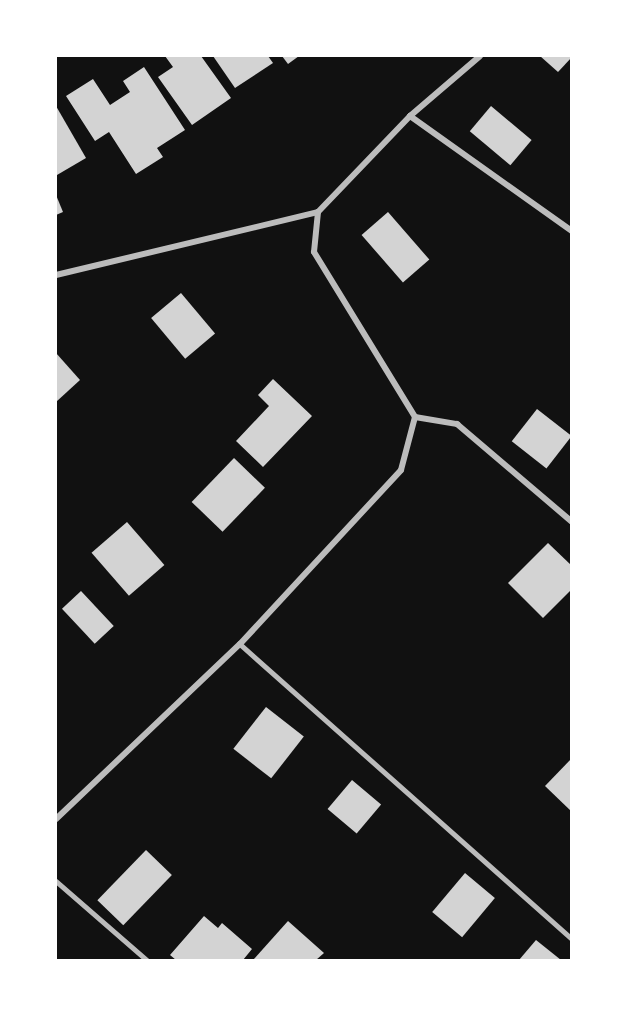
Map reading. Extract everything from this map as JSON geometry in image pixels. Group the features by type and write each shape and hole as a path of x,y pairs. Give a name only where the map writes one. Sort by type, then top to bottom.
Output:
{"street":[{"path":"56,275 318,212 410,116 480,56"},
{"path":"410,116 572,231"},
{"path":"56,819 240,644 401,470 415,417 314,252 318,212"},
{"path":"415,417 457,424 572,522"}],"lane":[{"path":"240,644 572,939"},
{"path":"56,881 147,960"}],"building":[{"path":"165,56 201,56 231,98 192,125 158,77 173,67"},
{"path":"213,56 268,56 273,63 235,88"},
{"path":"282,56 299,56 288,64"},
{"path":"540,56 572,56 572,57 558,72"},
{"path":"144,67 185,130 157,148 163,157 136,174 109,132 95,141 66,96 93,79 110,105 130,92 123,81"},
{"path":"56,106 86,158 57,175 56,172"},
{"path":"491,106 532,140 510,165 470,131"},
{"path":"56,195 63,212 56,215"},
{"path":"388,212 429,260 403,283 362,235"},
{"path":"181,293 215,334 185,359 151,318"},
{"path":"56,353 80,380 56,402"},
{"path":"273,379 312,416 263,467 236,441 269,406 258,395"},
{"path":"537,409 572,436 546,468 512,441"},
{"path":"234,458 265,488 223,532 192,502"},
{"path":"127,522 164,565 129,596 92,553"},
{"path":"548,543 572,566 572,589 543,618 508,583"},
{"path":"81,591 114,626 95,644 62,609"},
{"path":"266,707 304,737 271,778 233,749"},
{"path":"572,758 572,812 545,786"},
{"path":"352,780 381,804 357,834 328,809"},
{"path":"146,850 172,875 123,925 97,900"},
{"path":"465,873 495,898 462,937 432,912"},
{"path":"204,916 218,928 222,923 252,949 243,960 176,960 170,955"},
{"path":"288,921 324,953 316,960 253,960"},
{"path":"536,940 561,960 519,960"}]}
